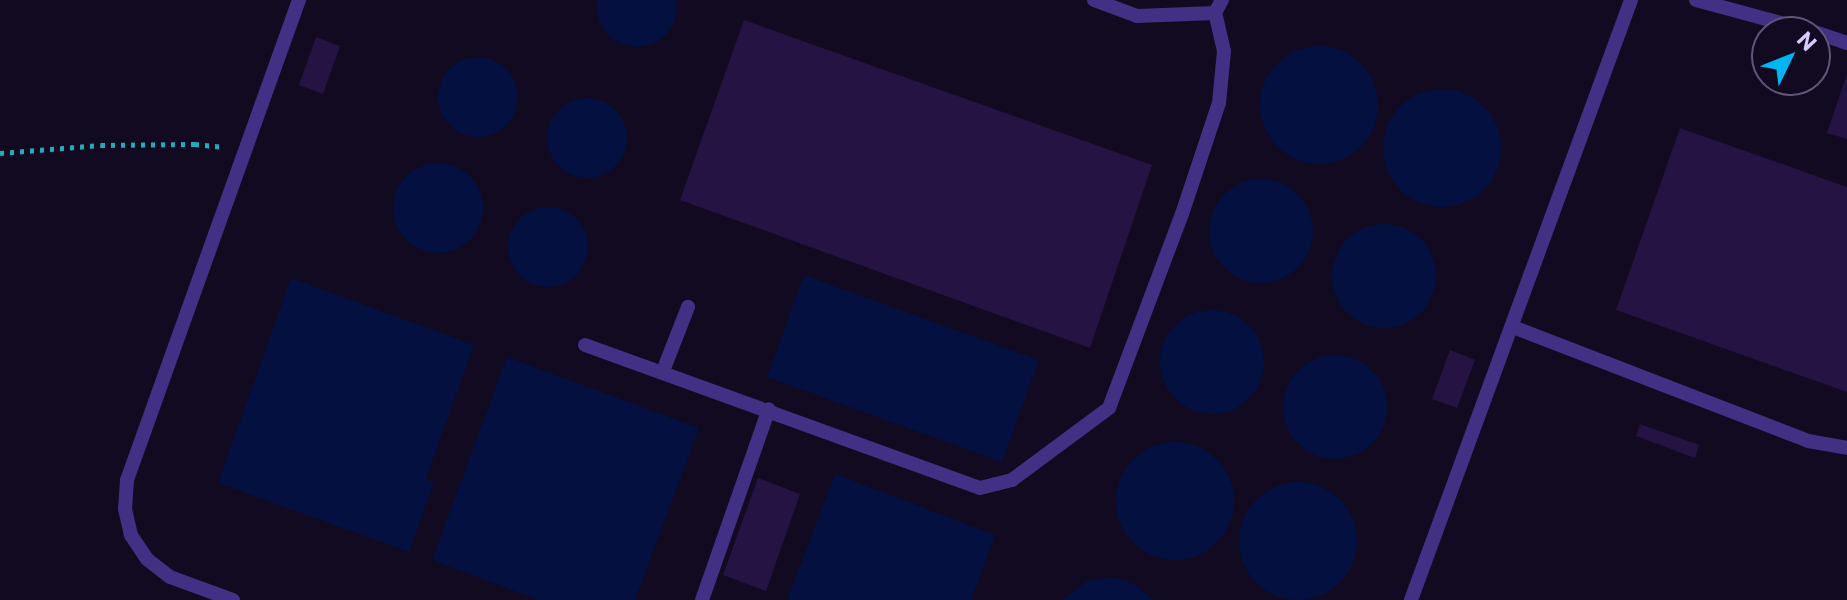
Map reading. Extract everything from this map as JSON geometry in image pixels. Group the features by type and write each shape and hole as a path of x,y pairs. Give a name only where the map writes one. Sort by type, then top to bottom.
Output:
{"lane":[{"path":"233,600 170,577 147,559 131,535 125,509 127,480 299,0"},
{"path":"585,345 769,409 980,488 1012,480 1109,408 1182,214 1219,103 1224,51 1218,7 1137,16 1094,0"},
{"path":"1411,600 1631,0"},
{"path":"1696,0 1755,16"},
{"path":"663,371 688,307"},
{"path":"1513,327 1808,441 1847,448"},
{"path":"702,600 769,409"}],"path":[{"path":"0,153 132,144 195,144 245,150"}],"shaded area":[{"path":"597,0 676,0 677,6 674,22 666,35 653,44 637,47 621,44 608,36 599,23"},
{"path":"1319,46 1342,50 1361,63 1374,82 1378,105 1374,128 1361,147 1342,160 1319,164 1296,160 1277,147 1264,128 1260,105 1264,82 1277,63 1296,50"},
{"path":"478,57 493,60 506,69 515,82 518,97 515,112 506,125 493,134 478,137 463,134 450,125 441,112 438,97 441,82 450,69 463,60"},
{"path":"1442,89 1465,94 1484,106 1496,125 1501,148 1496,171 1484,190 1465,202 1442,207 1419,202 1400,190 1388,171 1383,148 1388,125 1400,106 1419,94"},
{"path":"587,98 602,101 615,110 624,123 627,138 624,153 615,166 602,175 587,178 572,175 559,166 550,153 547,138 550,123 559,110 572,101"},
{"path":"438,163 455,167 470,176 479,191 483,208 479,225 470,240 455,249 438,253 421,249 406,240 397,225 393,208 397,191 406,176 421,167"},
{"path":"1261,179 1281,183 1298,194 1309,211 1313,231 1309,251 1298,268 1281,279 1261,283 1241,279 1224,268 1213,251 1209,231 1213,211 1224,194 1241,183"},
{"path":"548,207 563,210 576,219 585,232 588,247 585,262 576,275 563,284 548,287 533,284 520,275 511,262 508,247 511,232 520,219 533,210"},
{"path":"1384,224 1404,228 1421,239 1432,256 1436,276 1432,296 1421,313 1404,324 1384,328 1364,324 1347,313 1336,296 1332,276 1336,256 1347,239 1364,228"},
{"path":"804,275 1039,360 1002,462 767,377"},
{"path":"291,278 474,345 426,479 434,483 409,552 218,483"},
{"path":"1212,310 1232,314 1249,325 1260,342 1264,362 1260,382 1249,399 1232,410 1212,414 1192,410 1175,399 1164,382 1160,362 1164,342 1175,325 1192,314"},
{"path":"1335,355 1355,359 1372,370 1383,387 1387,407 1383,427 1372,444 1355,455 1335,459 1315,455 1298,444 1287,427 1283,407 1287,387 1298,370 1315,359"},
{"path":"507,357 699,428 635,600 539,600 432,560"},
{"path":"1175,442 1198,446 1217,459 1230,478 1234,501 1230,524 1217,543 1198,556 1175,560 1152,556 1133,543 1120,524 1116,501 1120,478 1133,459 1152,446"},
{"path":"835,474 995,535 971,600 787,600"},
{"path":"1298,482 1321,486 1340,499 1353,518 1357,541 1353,564 1340,583 1321,596 1298,600 1275,596 1256,583 1243,564 1239,541 1243,518 1256,499 1275,486"},
{"path":"1111,577 1133,583 1154,600 1062,600 1087,581"}],"building":[{"path":"744,20 1152,165 1090,348 680,200"},
{"path":"316,37 340,46 323,94 299,85"},
{"path":"1847,74 1847,139 1827,133"},
{"path":"1680,128 1847,187 1847,392 1616,310"},
{"path":"1450,350 1475,360 1457,408 1432,399"},
{"path":"1640,424 1699,445 1695,458 1636,436"},
{"path":"758,478 800,494 766,591 723,575"}]}
